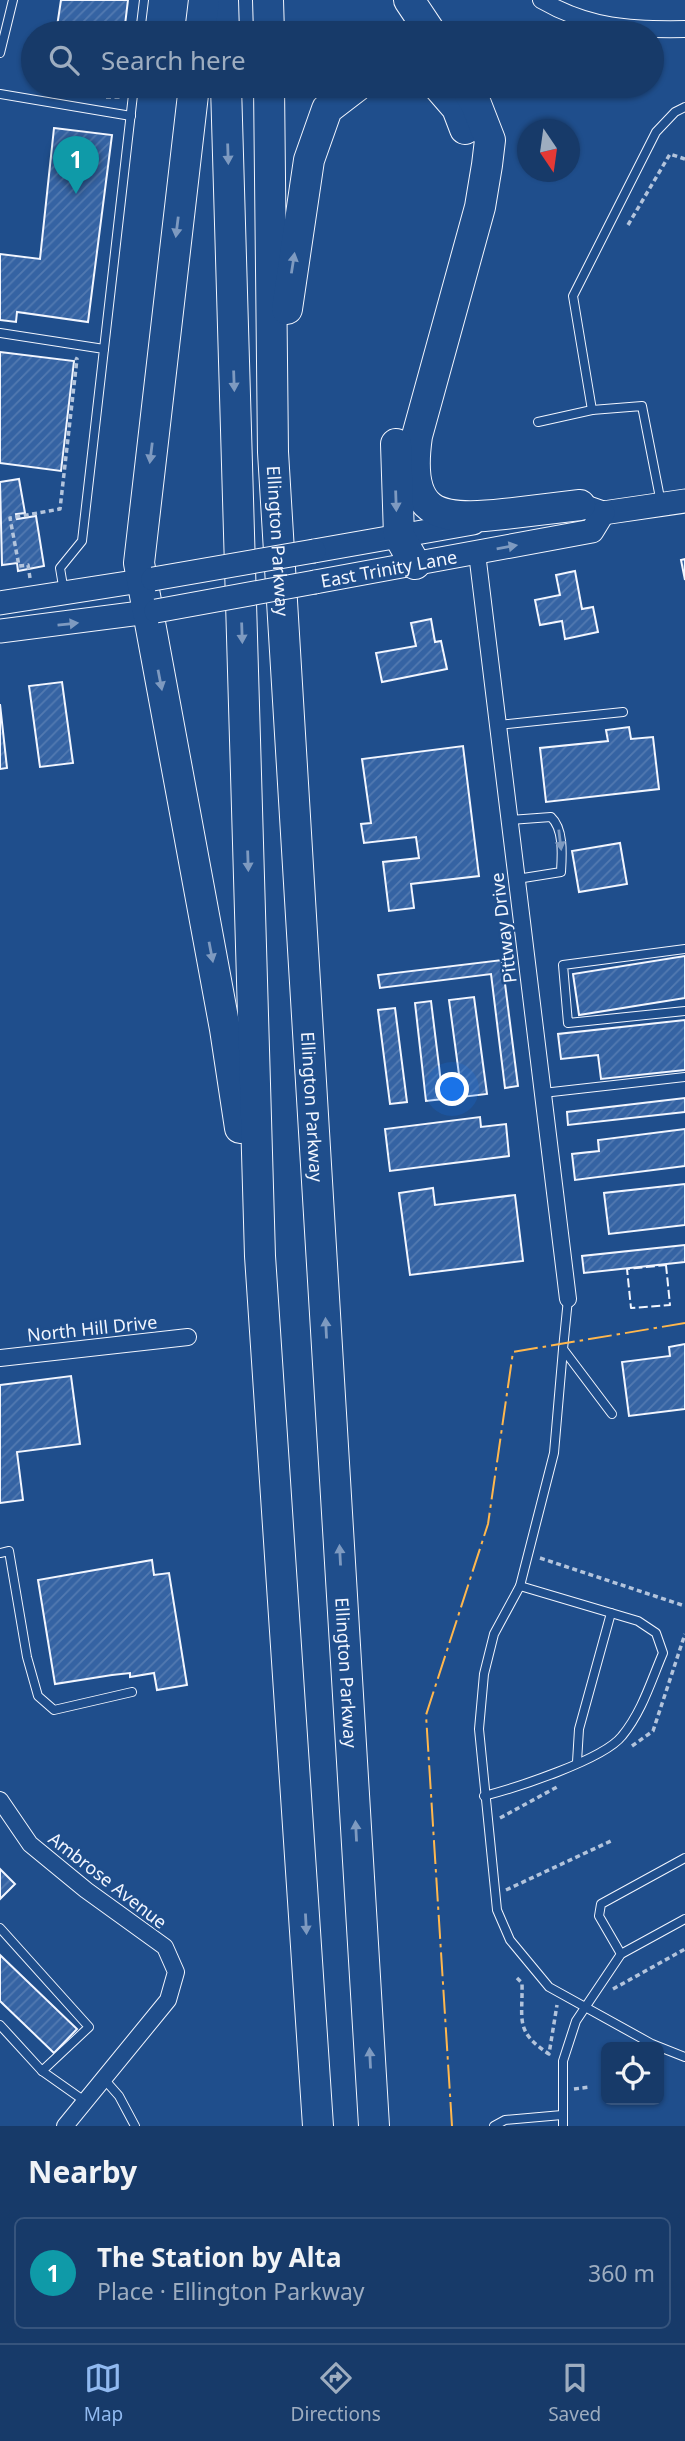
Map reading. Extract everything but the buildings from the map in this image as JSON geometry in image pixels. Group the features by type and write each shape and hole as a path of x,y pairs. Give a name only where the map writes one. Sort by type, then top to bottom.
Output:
{"highway":[{"path":"201,21 204,0"},
{"path":"223,0 224,21"},
{"path":"268,0 269,21"},
{"path":"409,0 423,21"},
{"path":"193,98 139,564 148,580 225,1029 260,1256"},
{"path":"226,98 260,1256 318,2126"},
{"name":"Ellington Parkway","path":"269,98 273,453 374,2126"},
{"path":"273,453 290,284 309,160 327,109 342,98"},
{"path":"415,564 396,435 465,196 472,146 457,108 448,98"},
{"path":"410,534 419,493 413,464 417,436 480,207 487,165 490,140 472,98"},
{"path":"419,493 445,516 592,509"}],"main road":[{"name":"East Trinity Lane","path":"0,603 410,534 592,509 685,501"},
{"name":"East Trinity Lane","path":"0,631 152,612 592,531 592,509"}],"street":[{"path":"541,0 562,13 591,21"},
{"path":"664,30 685,29"},
{"name":"Pittway Drive","path":"477,552 568,1299"},
{"name":"North Hill Drive","path":"0,1358 188,1337"},
{"name":"Ambrose Avenue","path":"0,1800 30,1844 86,1890 165,1947 176,1972 168,2000 65,2126"}],"lane":[{"path":"0,53 13,0"},
{"path":"141,21 144,0"},
{"path":"0,94 21,98"},
{"path":"24,98 131,116"},
{"path":"64,593 60,568 82,541 133,98"},
{"path":"592,410 573,296 656,132 675,112 685,107"},
{"path":"0,333 104,349"},
{"path":"538,422 592,410 642,406 661,505"},
{"path":"498,725 623,712"},
{"path":"510,820 551,817 557,823 561,846 561,872 517,879"},
{"path":"685,949 563,965 568,1023 685,1011"},
{"path":"543,1093 685,1077"},
{"path":"568,1299 554,1453 520,1586 494,1634 484,1674 479,1729 497,1910 510,1940 549,1987 652,2045 685,2057"},
{"path":"563,1349 612,1414"},
{"path":"0,1553 9,1551 27,1657 38,1696 54,1710 132,1692"},
{"path":"484,1796 518,1787 577,1762 620,1739 637,1715 663,1653 656,1633 638,1621 520,1586"},
{"path":"577,1762 579,1729 611,1613"},
{"path":"621,1954 599,1916 601,1904 685,1857"},
{"path":"563,2126 563,2061 576,2021 621,1954 685,1919"},
{"path":"0,1928 89,2027 42,2071"},
{"path":"0,2025 42,2071 86,2102"},
{"path":"104,2080 119,2096 135,2126"},
{"path":"494,2126 505,2120 562,2115"}],"path":[{"path":"628,225 670,154 685,159"},
{"path":"32,583 28,565 19,566 10,518 60,509 78,359 65,357"},
{"path":"540,1558 685,1606"},
{"path":"621,1752 653,1731 685,1634"},
{"path":"495,1821 564,1783"},
{"path":"500,1884 501,1892 613,1839"},
{"path":"595,1990 610,1991 685,1949"},
{"path":"517,1978 522,1983 520,2022 526,2035 549,2053 557,2005"},
{"path":"573,2077 574,2089 590,2087"}],"fence":[{"path":"666,1265 670,1305 631,1308 627,1269 666,1265"}],"power":[{"path":"452,2126 426,1715 488,1524 513,1352 685,1323"}],"place":[{"name":"The Station by Alta","path":"76,194"}]}
